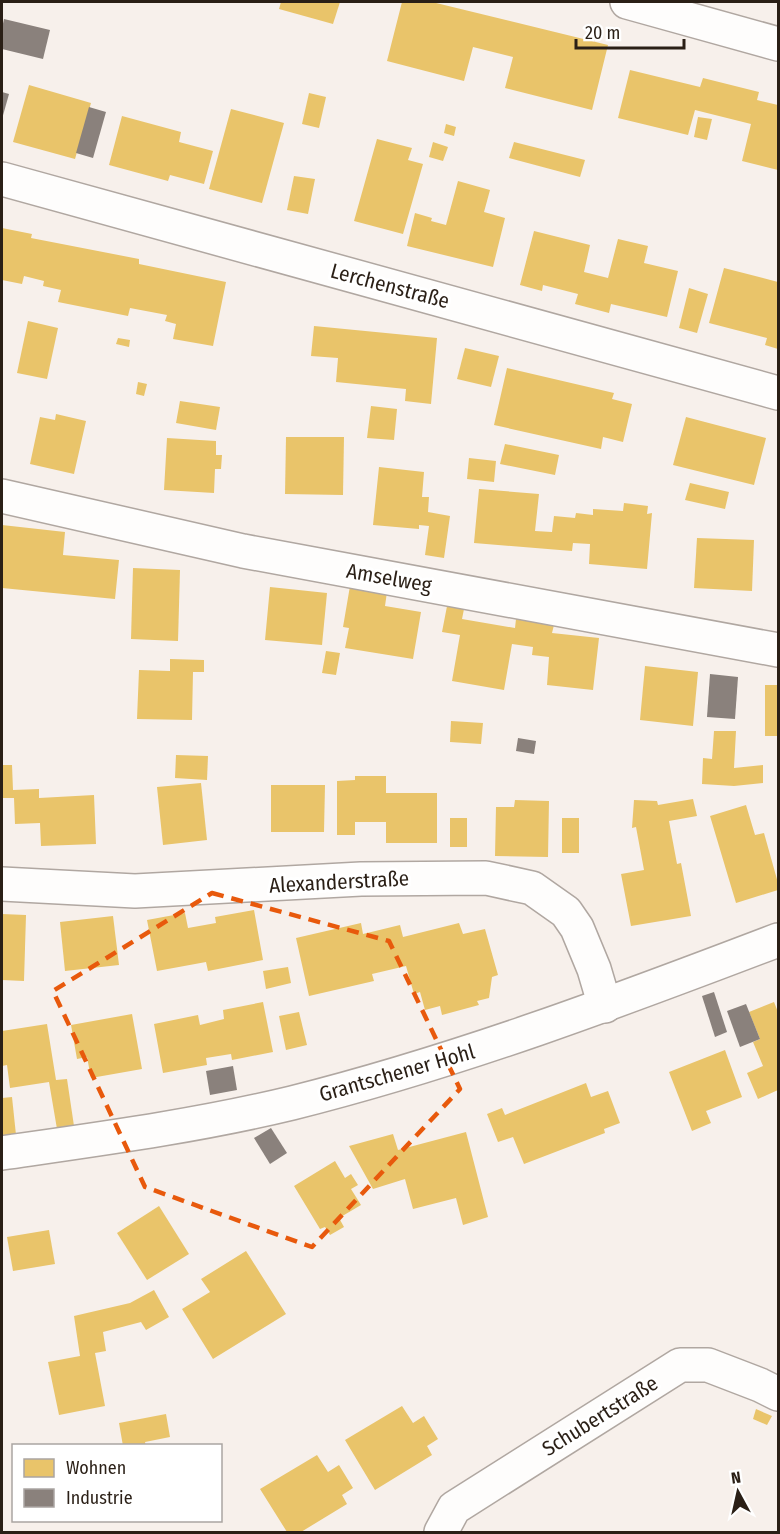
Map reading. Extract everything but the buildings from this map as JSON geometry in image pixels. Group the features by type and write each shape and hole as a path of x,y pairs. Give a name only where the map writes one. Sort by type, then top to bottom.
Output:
{"street":[{"path":"627,2 778,44"},
{"name":"Lerchenstraße","path":"2,179 778,393"},
{"name":"Amselweg","path":"2,496 243,552 778,651"},
{"name":"Alexanderstraße","path":"2,884 135,891 361,879 486,878 532,888 566,912 577,928 594,969 605,1006"},
{"name":"Grantschener Hohl","path":"2,1153 147,1132 291,1103 459,1056 605,1006 778,940"},
{"name":"Schubertstraße","path":"441,1533 454,1508 680,1365 708,1365 778,1394"}],"highlighted area":[{"path":"212,893 389,941 460,1089 312,1247 145,1187 53,991"}]}
